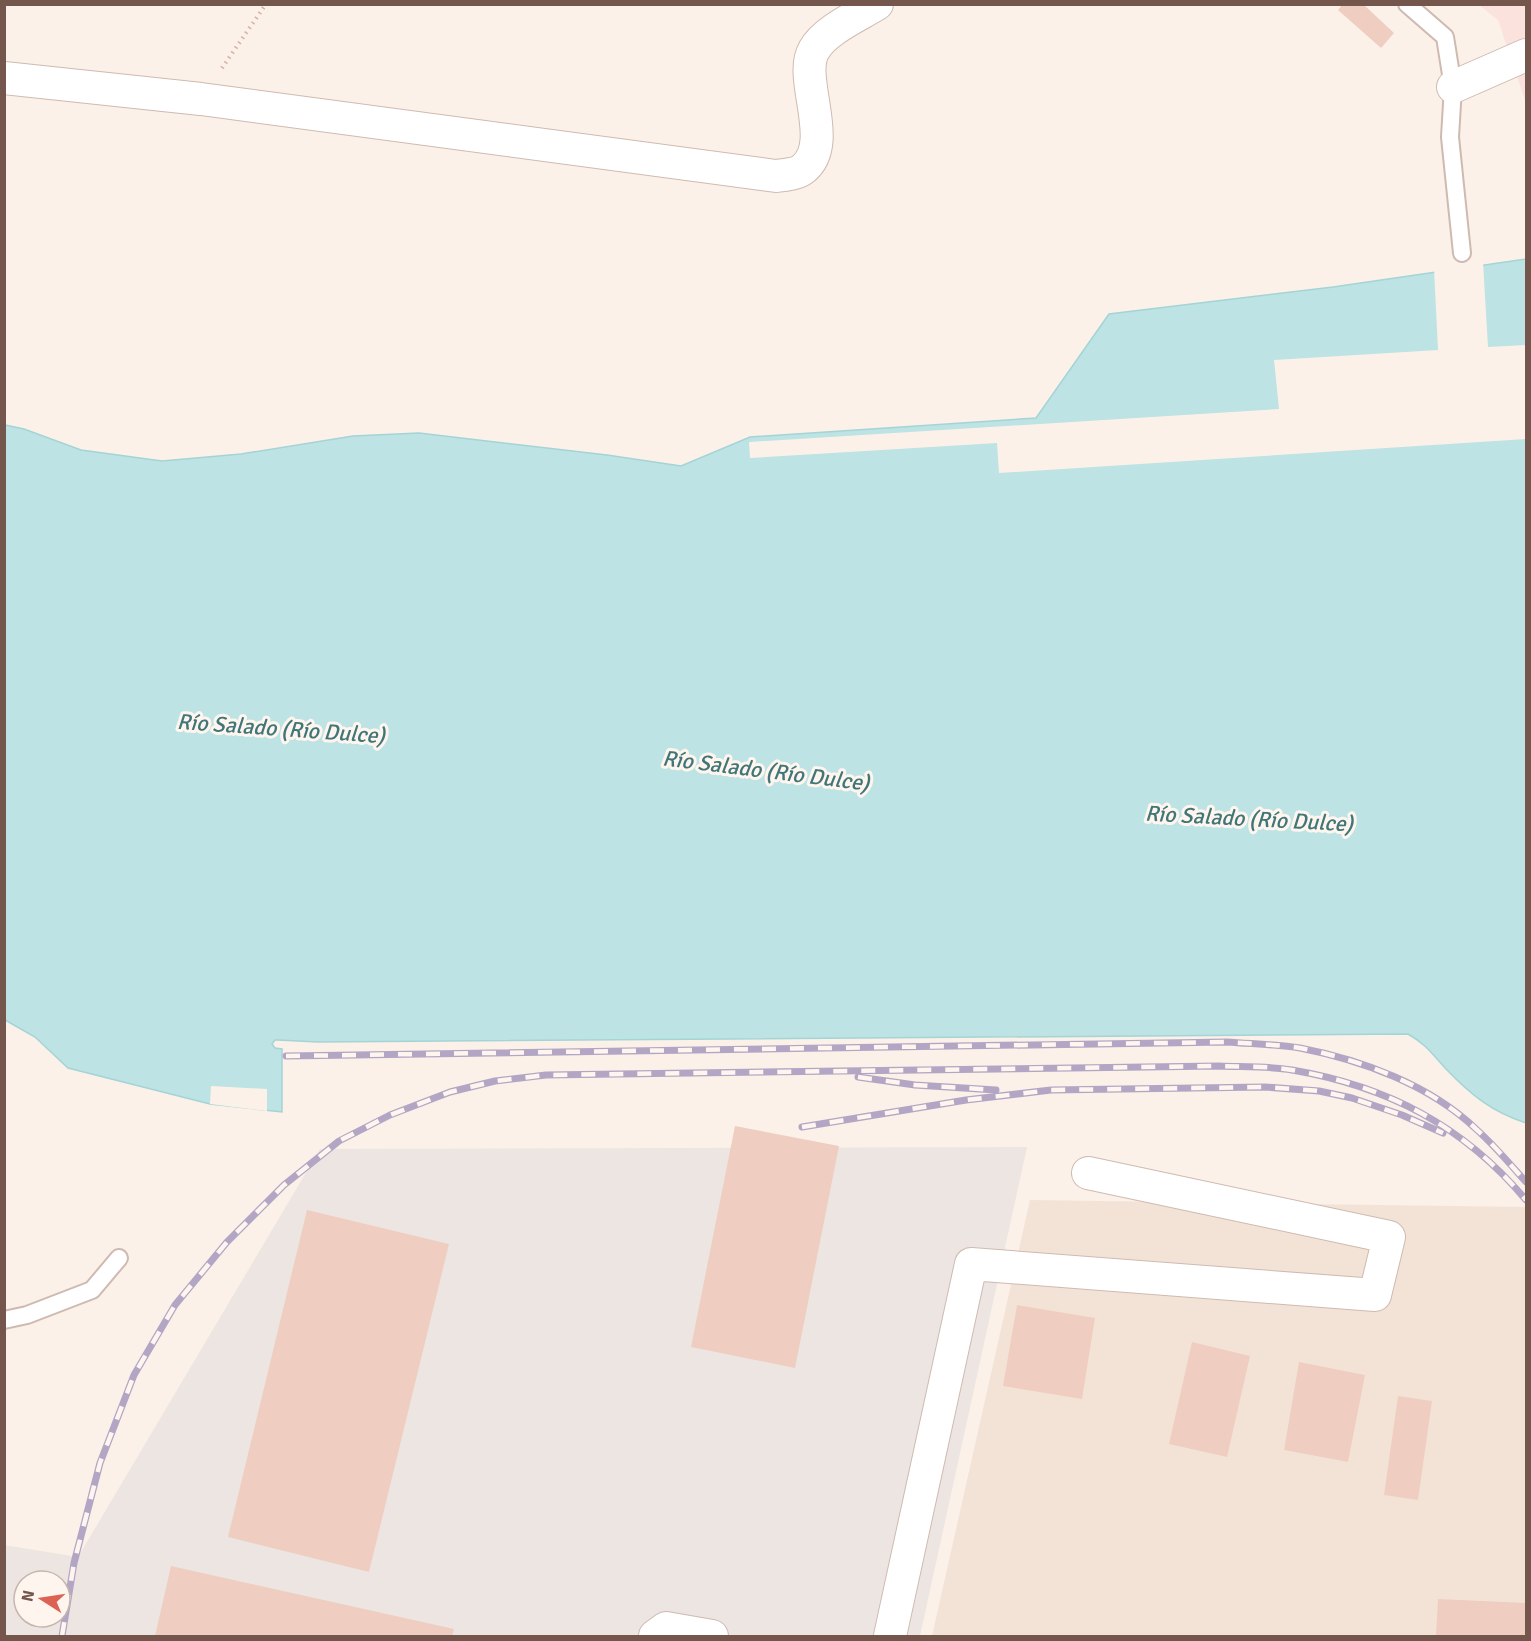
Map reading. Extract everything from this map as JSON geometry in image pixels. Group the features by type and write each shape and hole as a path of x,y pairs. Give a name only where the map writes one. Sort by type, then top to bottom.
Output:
{"street":[{"path":"4,78 201,99 776,176 802,170 812,158 817,141 810,69 812,52 822,38 877,4"},
{"path":"1453,87 1527,55"},
{"path":"890,1636 971,1264 1376,1295 1389,1237 1089,1173"},
{"path":"655,1636 666,1628 712,1636"}],"lane":[{"path":"1407,4 1445,37 1453,87 1450,137 1462,253"},
{"path":"4,1320 27,1315 92,1290 119,1258"}],"path":[{"path":"201,99 266,4"}],"shaded area":[{"path":"1479,5 1526,5 1526,103 1498,20"},
{"path":"1027,1147 920,1636 5,1636 4,1545 78,1557 320,1149"},
{"path":"1030,1200 1526,1207 1526,1636 932,1636"}],"water":[{"name":"Río Salado (Río Dulce)","path":"1526,259 1526,1123 1503,1114 1473,1095 1424,1046 1408,1034 318,1042 275,1040 272,1044 275,1048 282,1049 282,1112 210,1104 68,1068 35,1037 5,1020 5,425 24,429 81,450 162,461 241,454 353,436 419,433 681,466 750,437 1036,418 1109,314 1333,287"}],"pier":[{"path":"1483,262 1488,347 1526,345 1526,439 999,473 997,443 750,458 749,442 1279,409 1274,360 1438,350 1434,269"},
{"path":"211,1086 267,1089 267,1111 210,1104"}],"building":[{"path":"1343,4 1363,4 1394,33 1381,48 1338,10"},
{"path":"735,1126 839,1146 795,1368 691,1347"},
{"path":"307,1210 449,1244 369,1572 228,1537"},
{"path":"1017,1305 1095,1318 1082,1399 1003,1386"},
{"path":"1192,1342 1250,1356 1227,1457 1169,1444"},
{"path":"1299,1362 1365,1375 1348,1462 1284,1450"},
{"path":"1398,1396 1432,1401 1418,1500 1384,1495"},
{"path":"171,1566 454,1629 452,1636 155,1636"},
{"path":"1438,1599 1526,1603 1525,1636 1436,1636"}],"railway":[{"path":"286,1056 1227,1042 1282,1046 1323,1053 1371,1067 1438,1099 1476,1129 1526,1182"},
{"path":"62,1636 74,1563 100,1463 134,1375 175,1305 227,1242 284,1185 339,1141 390,1115 450,1092 495,1081 546,1075 1265,1067 1327,1077 1360,1087 1421,1113 1477,1151 1526,1200"},
{"path":"858,1077 915,1085 996,1090"},
{"path":"802,1127 966,1100 1051,1090 1265,1087 1319,1091 1352,1098 1402,1115 1443,1133"}]}
